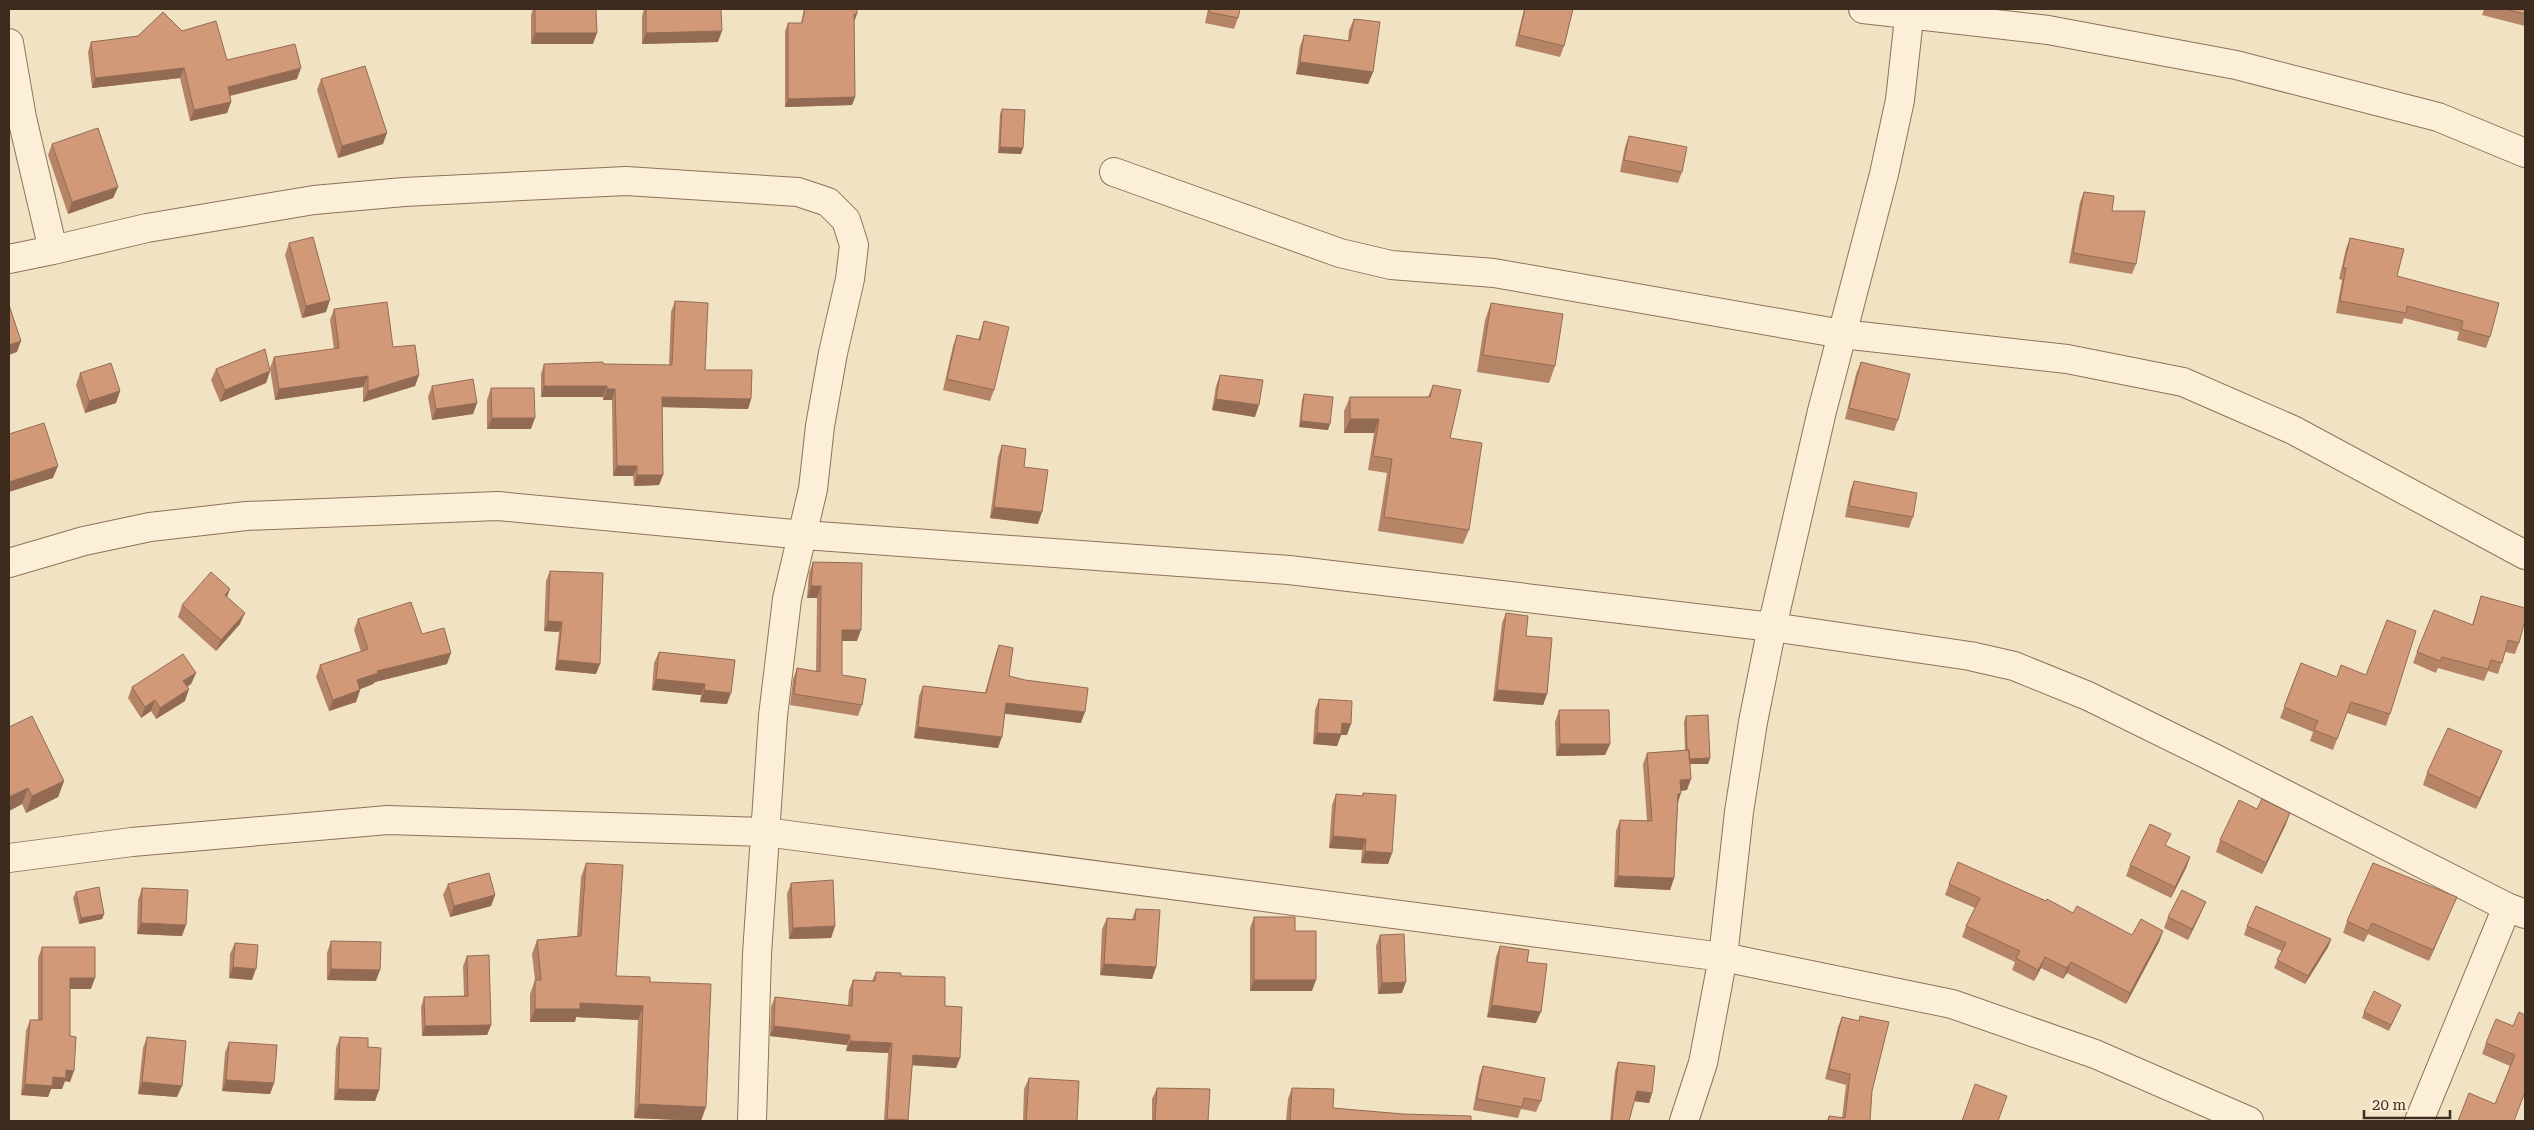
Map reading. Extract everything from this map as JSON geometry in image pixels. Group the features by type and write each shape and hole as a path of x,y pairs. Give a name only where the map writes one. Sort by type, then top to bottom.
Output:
{"street":[{"path":"1863,9 1910,12 2048,30 2236,65 2438,117 2525,153"},
{"path":"1684,1121 1703,1063 1724,957 1739,812 1753,722 1772,627 1842,334 1856,290 1886,165 1900,100 1910,12"},
{"path":"9,43 22,118 52,250"},
{"path":"1114,172 1340,253 1391,265 1494,273 1842,334 2067,359 2183,382 2293,430 2525,555"},
{"path":"9,259 147,228 314,200 404,192 626,181 798,192 828,202 846,220 854,245 850,279 833,353 820,426 813,489 804,536 787,598 773,716 757,954 752,1121"},
{"path":"9,563 84,541 150,527 246,516 498,506 804,536 1289,570 1772,627 1970,656 2014,666 2088,696 2516,911 2419,1121"},
{"path":"9,858 132,842 388,820 765,832 1724,957 1952,1004 2095,1054 2250,1121"}],"building":[{"path":"535,9 596,9 597,33 535,33"},
{"path":"646,9 721,9 722,31 646,33"},
{"path":"805,9 857,9 857,14 854,14 855,97 788,99 788,23 802,23"},
{"path":"1210,9 1240,9 1238,18 1209,12"},
{"path":"1525,9 1573,9 1564,46 1519,35"},
{"path":"2505,9 2525,9 2525,14"},
{"path":"163,12 182,31 216,21 227,60 295,44 301,68 228,87 231,102 194,110 184,68 95,78 91,42 138,36"},
{"path":"1354,19 1380,22 1373,72 1300,62 1304,35 1350,41"},
{"path":"365,66 387,133 342,146 321,79"},
{"path":"1002,109 1025,110 1023,148 1000,147"},
{"path":"98,128 118,187 72,202 52,144"},
{"path":"1629,136 1687,147 1682,172 1624,160"},
{"path":"2084,192 2114,196 2112,211 2145,211 2136,264 2073,253"},
{"path":"313,237 330,300 306,306 289,243"},
{"path":"2350,238 2404,249 2397,276 2499,303 2490,337 2461,329 2463,321 2407,306 2406,313 2340,301 2346,268 2343,268"},
{"path":"675,301 708,303 705,370 752,370 751,399 662,397 663,475 637,475 637,466 617,466 615,389 607,389 607,386 544,386 544,364 603,362 603,364 672,365"},
{"path":"387,302 393,347 415,345 419,375 368,391 368,376 279,389 274,357 339,348 334,309"},
{"path":"1491,303 1563,314 1555,366 1483,355"},
{"path":"9,305 21,341 9,345"},
{"path":"984,321 1009,327 994,390 947,379 957,335 980,340"},
{"path":"265,349 270,371 225,390 216,369"},
{"path":"1861,362 1910,374 1898,420 1849,408"},
{"path":"111,363 120,391 89,401 80,373"},
{"path":"1220,375 1263,380 1259,405 1216,399"},
{"path":"473,379 477,403 436,409 432,386"},
{"path":"1433,385 1461,390 1450,438 1482,443 1469,530 1384,517 1392,459 1373,456 1379,419 1350,419 1350,397 1430,397"},
{"path":"491,388 534,388 535,418 492,418"},
{"path":"1304,394 1333,397 1330,424 1301,421"},
{"path":"44,423 58,466 9,482 9,434"},
{"path":"1002,445 1026,449 1024,467 1048,470 1042,512 994,507"},
{"path":"1854,481 1917,493 1913,517 1849,506"},
{"path":"813,562 862,563 861,630 842,630 842,675 866,679 862,705 794,694 797,668 820,672 821,586 811,586"},
{"path":"550,571 603,573 600,664 558,660 562,622 548,621"},
{"path":"211,572 230,589 225,595 245,613 221,640 182,605"},
{"path":"2481,596 2525,608 2525,620 2519,643 2508,640 2502,663 2491,660 2488,669 2442,657 2440,661 2417,652 2434,610 2473,625"},
{"path":"411,602 422,634 444,628 451,653 377,671 378,673 357,680 360,690 333,700 320,665 368,649 358,619"},
{"path":"1506,613 1528,616 1526,636 1552,638 1547,694 1497,690"},
{"path":"2387,620 2416,631 2390,714 2351,702 2337,739 2314,730 2318,721 2284,707 2301,663 2337,677 2341,665 2366,675"},
{"path":"999,645 1013,648 1009,676 1025,680 1088,688 1085,712 1006,703 1002,737 918,727 923,686 986,693"},
{"path":"659,652 735,660 731,693 704,690 705,684 656,679"},
{"path":"183,654 196,673 183,681 189,689 160,708 155,700 145,707 132,687"},
{"path":"1319,699 1352,701 1351,724 1342,723 1341,734 1317,733"},
{"path":"1559,710 1609,710 1610,744 1560,744"},
{"path":"1708,715 1710,758 1689,759 1686,716"},
{"path":"32,716 64,781 32,796 28,788 9,797 9,727"},
{"path":"2448,728 2502,751 2480,798 2427,773"},
{"path":"1689,750 1691,779 1680,780 1681,793 1678,794 1674,878 1618,876 1620,820 1652,821 1647,753"},
{"path":"1363,793 1396,795 1392,853 1365,851 1366,839 1333,836 1336,794 1363,796"},
{"path":"2262,799 2290,813 2266,863 2220,840 2239,800 2257,809"},
{"path":"2150,824 2171,834 2165,845 2190,857 2175,887 2130,865"},
{"path":"1958,862 2046,901 2047,899 2073,913 2077,906 2132,935 2141,919 2163,931 2130,993 2071,962 2067,968 2045,957 2038,970 2016,958 2020,951 1966,926 1980,898 1949,884"},
{"path":"586,863 623,865 616,976 650,977 650,982 711,984 706,1107 639,1104 643,1006 580,1003 580,1009 535,1009 535,980 541,980 537,940 581,936"},
{"path":"2373,863 2457,897 2433,950 2372,923 2368,931 2347,921"},
{"path":"489,873 495,895 454,906 448,884"},
{"path":"833,880 835,926 793,928 791,883"},
{"path":"99,887 104,914 81,918 76,892"},
{"path":"142,888 188,890 186,925 141,923"},
{"path":"2182,890 2206,902 2192,929 2168,917"},
{"path":"2256,906 2331,939 2308,976 2277,960 2286,943 2247,926"},
{"path":"1136,909 1160,910 1156,967 1104,964 1107,918 1135,920"},
{"path":"1254,917 1295,917 1295,931 1316,931 1316,980 1254,980"},
{"path":"1404,934 1406,982 1382,983 1380,935"},
{"path":"331,941 381,942 380,970 331,969"},
{"path":"235,943 258,945 256,969 233,967"},
{"path":"1500,946 1529,950 1527,962 1547,964 1541,1012 1492,1005"},
{"path":"42,947 95,947 95,978 70,978 70,1036 76,1037 74,1071 66,1070 66,1078 53,1077 52,1086 25,1084 30,1020 42,1020"},
{"path":"489,955 491,1025 425,1026 424,997 468,996 467,956"},
{"path":"876,972 901,973 901,976 945,977 945,1006 962,1007 960,1058 913,1055 908,1120 887,1119 892,1043 850,1041 850,1035 774,1026 775,997 852,1006 853,980 875,981"},
{"path":"2374,991 2401,1005 2391,1025 2364,1012"},
{"path":"2519,1012 2525,1015 2525,1092 2514,1121 2458,1121 2469,1093 2495,1104 2515,1055 2486,1043 2496,1019 2513,1026"},
{"path":"1860,1016 1889,1022 1872,1091 1870,1121 1828,1121 1829,1116 1845,1118 1850,1074 1829,1069 1842,1017 1859,1021"},
{"path":"147,1037 186,1041 182,1086 142,1082"},
{"path":"340,1037 368,1038 368,1047 381,1048 379,1090 338,1089"},
{"path":"229,1042 277,1045 274,1083 226,1080"},
{"path":"1618,1062 1655,1066 1652,1093 1637,1091 1629,1121 1612,1121"},
{"path":"1483,1066 1545,1078 1541,1101 1524,1098 1522,1107 1477,1099"},
{"path":"1029,1078 1079,1081 1077,1121 1026,1121"},
{"path":"1975,1084 2007,1096 1998,1121 1962,1121"},
{"path":"1157,1088 1210,1089 1208,1121 1155,1121"},
{"path":"1292,1088 1334,1089 1333,1108 1403,1114 1471,1116 1471,1121 1290,1121"}]}
